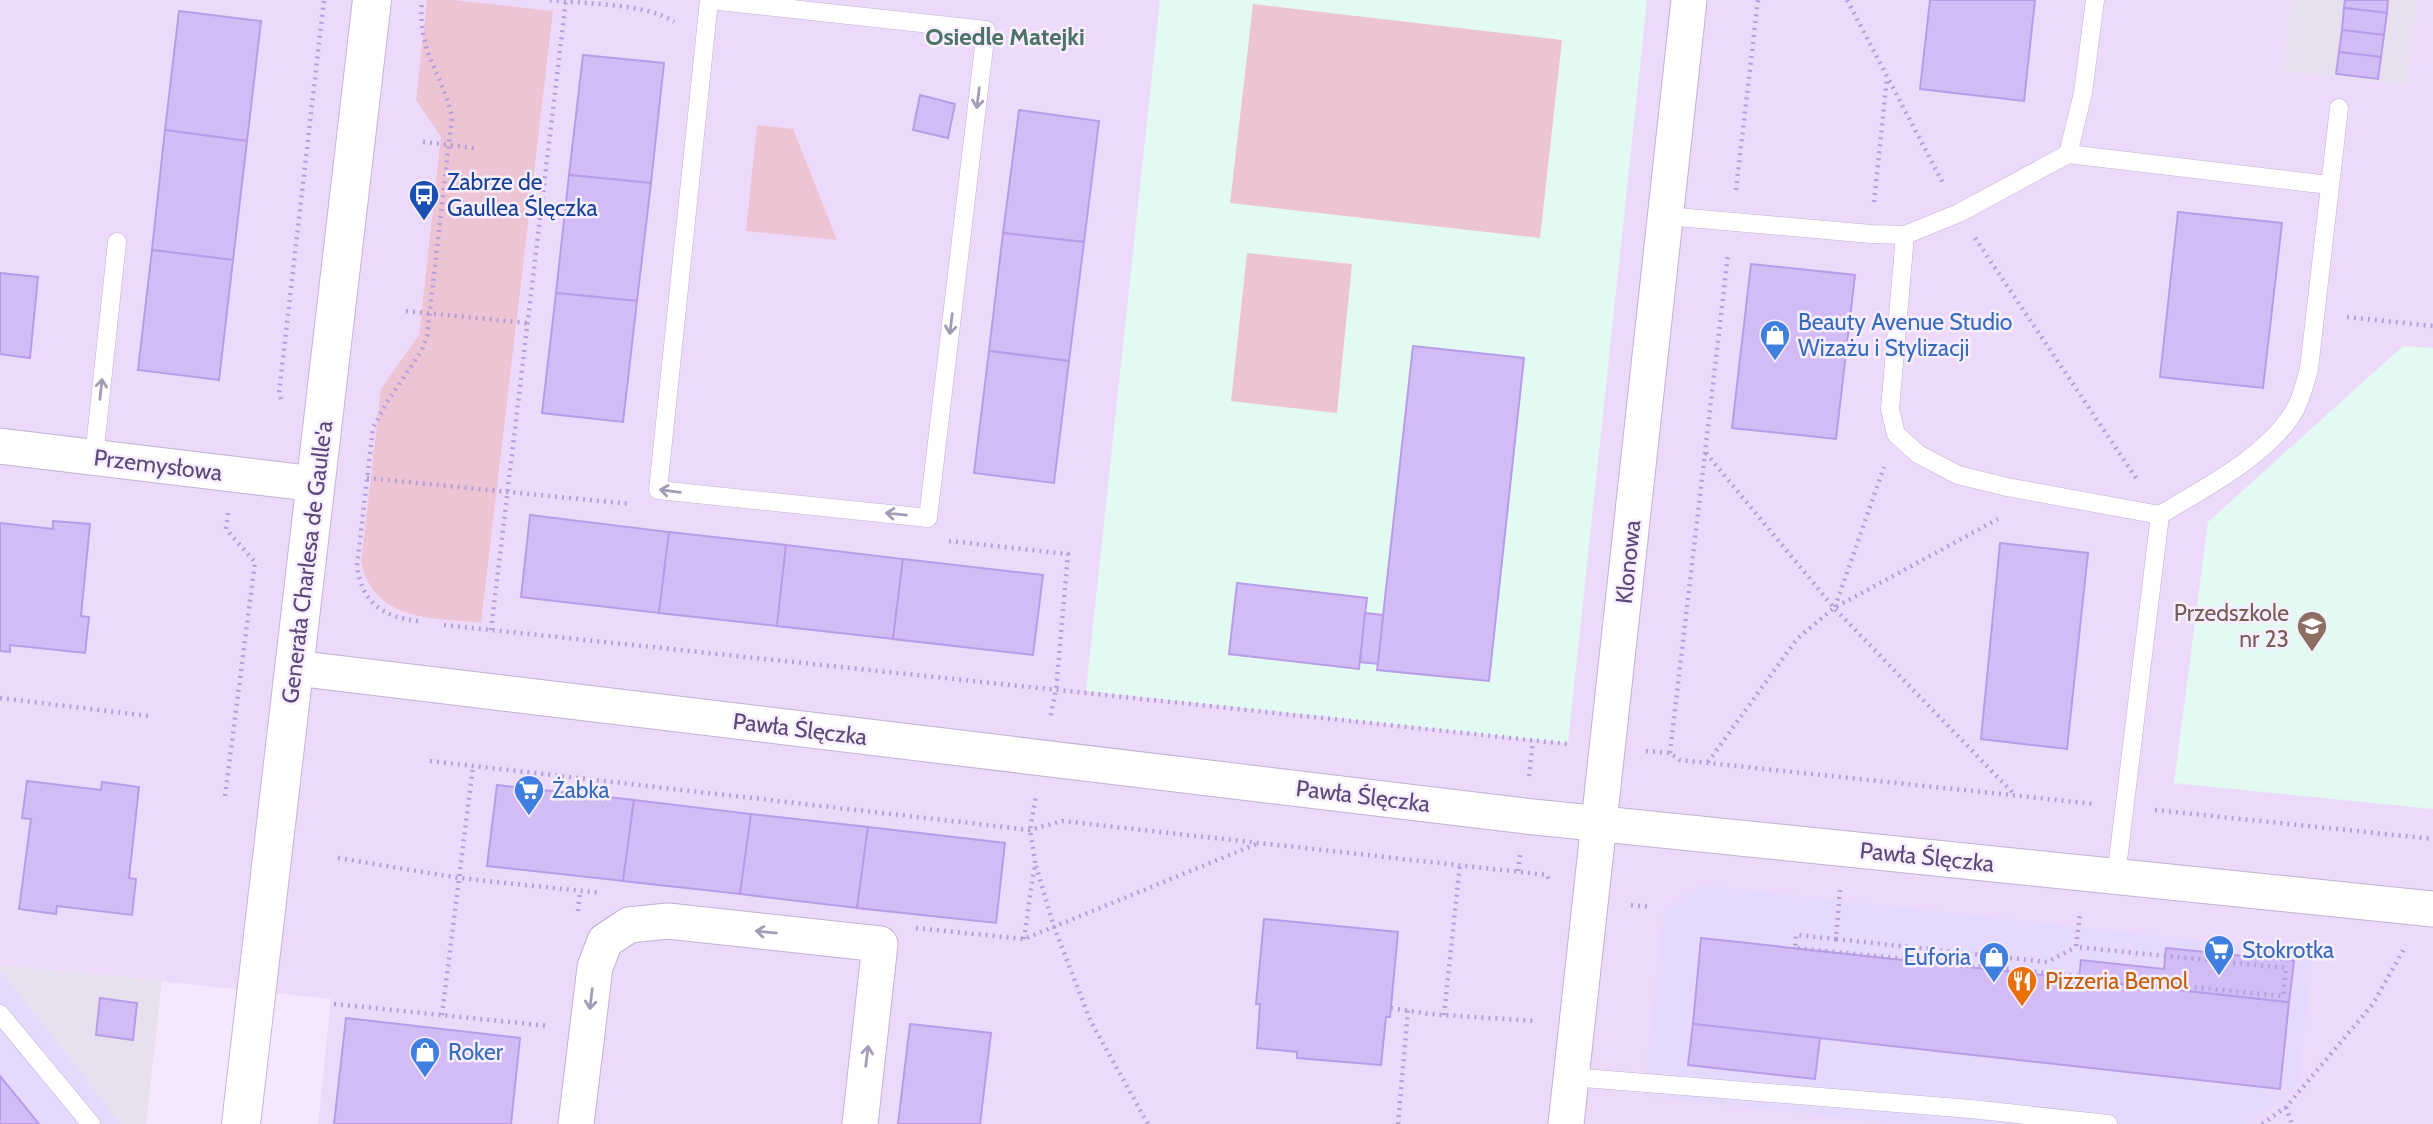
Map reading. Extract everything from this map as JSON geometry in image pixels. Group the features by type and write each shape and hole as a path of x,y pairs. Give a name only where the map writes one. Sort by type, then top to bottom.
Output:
{"main road":[{"name":"Generała Charlesa de Gaulle'a","path":"242,1124 372,0"}],"street":[{"name":"Klonowa","path":"1566,1124 1689,0"},
{"name":"Przemysłowa","path":"0,446 316,484"},
{"name":"Pawła Ślęczka","path":"295,668 1600,824 2433,909"},
{"path":"576,1124 595,967 605,941 629,925 668,921 880,944 860,1124"}],"lane":[{"path":"709,0 986,30 928,518 658,490 709,0"},
{"path":"2068,154 2083,93 2095,0"},
{"path":"1905,235 1889,409 1896,434 1918,454 1958,475 2024,491 2160,516 2230,473 2275,435 2289,419 2302,397 2309,369 2339,108"},
{"path":"1666,216 1905,235 1959,213 2068,154 2329,185"},
{"path":"94,457 117,242"},
{"path":"2116,877 2160,516"},
{"path":"0,1014 91,1124"},
{"path":"1571,1077 1971,1109 2108,1124"}],"path":[{"path":"418,621 401,619 386,613 370,601 360,584 357,566 373,428 422,350 429,313 449,144 452,117 426,51 422,31 422,0"},
{"path":"491,630 566,0"},
{"path":"1670,753 1758,0"},
{"path":"1847,0 1959,213 2160,516"},
{"path":"1871,234 1887,76"},
{"path":"423,142 474,148"},
{"path":"406,311 528,323"},
{"path":"2315,315 2433,326"},
{"path":"1834,608 1896,434"},
{"path":"1705,452 1834,608 2015,795"},
{"path":"225,796 255,562 226,529 233,474"},
{"path":"367,478 638,505"},
{"path":"1707,763 1797,639 1834,608 2020,507 2024,491"},
{"path":"943,540 1068,554 1056,690 1030,830 1035,861 1054,927 1091,1022 1148,1124"},
{"path":"444,625 1670,753 1680,760 2433,839"},
{"path":"0,698 149,716"},
{"path":"430,761 1030,830 1062,821 1460,864 1547,875 1551,885"},
{"path":"442,1015 473,766"},
{"path":"1024,939 1035,861"},
{"path":"1444,1015 1460,864"},
{"path":"1836,939 1840,890"},
{"path":"2077,947 2080,914"},
{"path":"1796,935 1836,939 2047,962 2077,947 2286,968 2283,996 1795,948 1796,935"},
{"path":"2262,1124 2286,1107 2373,1004 2405,947"},
{"path":"334,1004 552,1027"},
{"path":"1391,1008 1540,1022"},
{"path":"1398,1124 1408,1010"},
{"path":"2286,1107 2292,1124"}],"shaded area":[{"path":"0,0 2433,0 2433,1124 318,1124 331,999 0,965"},
{"path":"427,0 455,0 553,11 481,623 425,617 392,606 379,596 368,582 361,563 381,389 419,335 441,137 416,100"},
{"path":"1160,0 1647,0 1568,743 1086,691"},
{"path":"2291,0 2417,0 2407,85 2283,71"},
{"path":"1253,4 1562,40 1540,238 1230,203"},
{"path":"757,125 793,129 837,240 746,231"},
{"path":"1247,253 1352,264 1337,413 1231,401"},
{"name":"Przedszkole nr 23","path":"2403,346 2433,348 2433,809 2174,783 2208,522"},
{"path":"1701,885 2314,953 2297,1087 2247,1124 1896,1124 1643,1095 1664,909"},
{"path":"0,965 162,980 146,1124 121,1124 0,970"},
{"path":"0,970 121,1124 0,1124"}],"building":[{"path":"1930,0 2035,0 2024,101 1920,89"},
{"path":"2345,0 2388,0 2387,13 2344,8"},
{"path":"2344,8 2387,13 2384,35 2342,30"},
{"path":"179,11 261,21 247,141 165,130"},
{"path":"2342,30 2384,35 2381,57 2339,52"},
{"path":"2339,52 2381,57 2378,79 2336,74"},
{"path":"583,55 664,63 651,183 569,175"},
{"path":"920,95 955,104 948,138 913,130"},
{"path":"1019,110 1099,121 1084,242 1003,233"},
{"path":"165,130 247,141 233,260 152,250"},
{"path":"569,175 651,183 637,301 556,293"},
{"path":"2178,212 2282,223 2263,388 2160,377"},
{"path":"1003,233 1084,242 1069,361 989,351"},
{"path":"152,250 233,260 219,380 138,370"},
{"path":"1751,264 1855,275 1836,439 1732,428"},
{"path":"0,273 38,277 30,358 0,354"},
{"path":"556,293 637,301 623,422 542,413"},
{"path":"1413,346 1524,358 1489,681 1377,670"},
{"path":"989,351 1069,361 1054,483 974,473"},
{"path":"530,515 669,532 659,613 521,597"},
{"path":"53,521 90,524 81,616 89,617 85,653 10,645 10,652 0,651 0,523 53,529"},
{"path":"669,532 786,545 777,626 659,613"},
{"path":"2000,543 2088,553 2067,749 1981,739"},
{"path":"786,545 903,559 893,639 777,626"},
{"path":"903,559 1043,575 1033,655 893,639"},
{"path":"1237,583 1367,598 1359,669 1229,654"},
{"path":"1365,613 1383,615 1378,664 1360,662"},
{"path":"27,781 101,790 102,782 139,787 129,878 136,879 132,915 57,906 56,914 19,909 31,819 22,818"},
{"path":"497,785 634,800 623,881 487,866"},
{"path":"634,800 751,814 740,894 623,881"},
{"path":"751,814 868,827 857,908 740,894"},
{"path":"868,827 1005,843 996,923 857,908"},
{"path":"1264,919 1398,932 1390,1017 1386,1017 1381,1065 1297,1058 1297,1052 1257,1048 1260,1004 1256,1004"},
{"path":"1701,938 2289,1002 2280,1089 1693,1024"},
{"path":"2166,948 2294,961 2289,1002 2079,979 2081,960 2164,969"},
{"path":"100,998 137,1003 133,1040 96,1035"},
{"path":"346,1018 520,1038 511,1124 334,1124"},
{"path":"910,1024 991,1033 980,1124 898,1124"},
{"path":"1693,1024 1820,1038 1815,1079 1688,1065"},
{"path":"0,1076 39,1124 0,1124"}],"place":[{"name":"Zabrze de Gaullea Ślęczka","path":"424,222"},
{"name":"Beauty Avenue Studio Wizażu i Stylizacji","path":"1775,362"},
{"name":"Przedszkole nr 23","path":"2312,653"},
{"name":"Żabka","path":"529,817"},
{"name":"Stokrotka","path":"2219,977"},
{"name":"Euforia","path":"1994,984"},
{"name":"Pizzeria Bemol","path":"2022,1008"},
{"name":"Roker","path":"425,1079"}],"district":[{"name":"Osiedle Matejki","path":"1005,36"}]}
